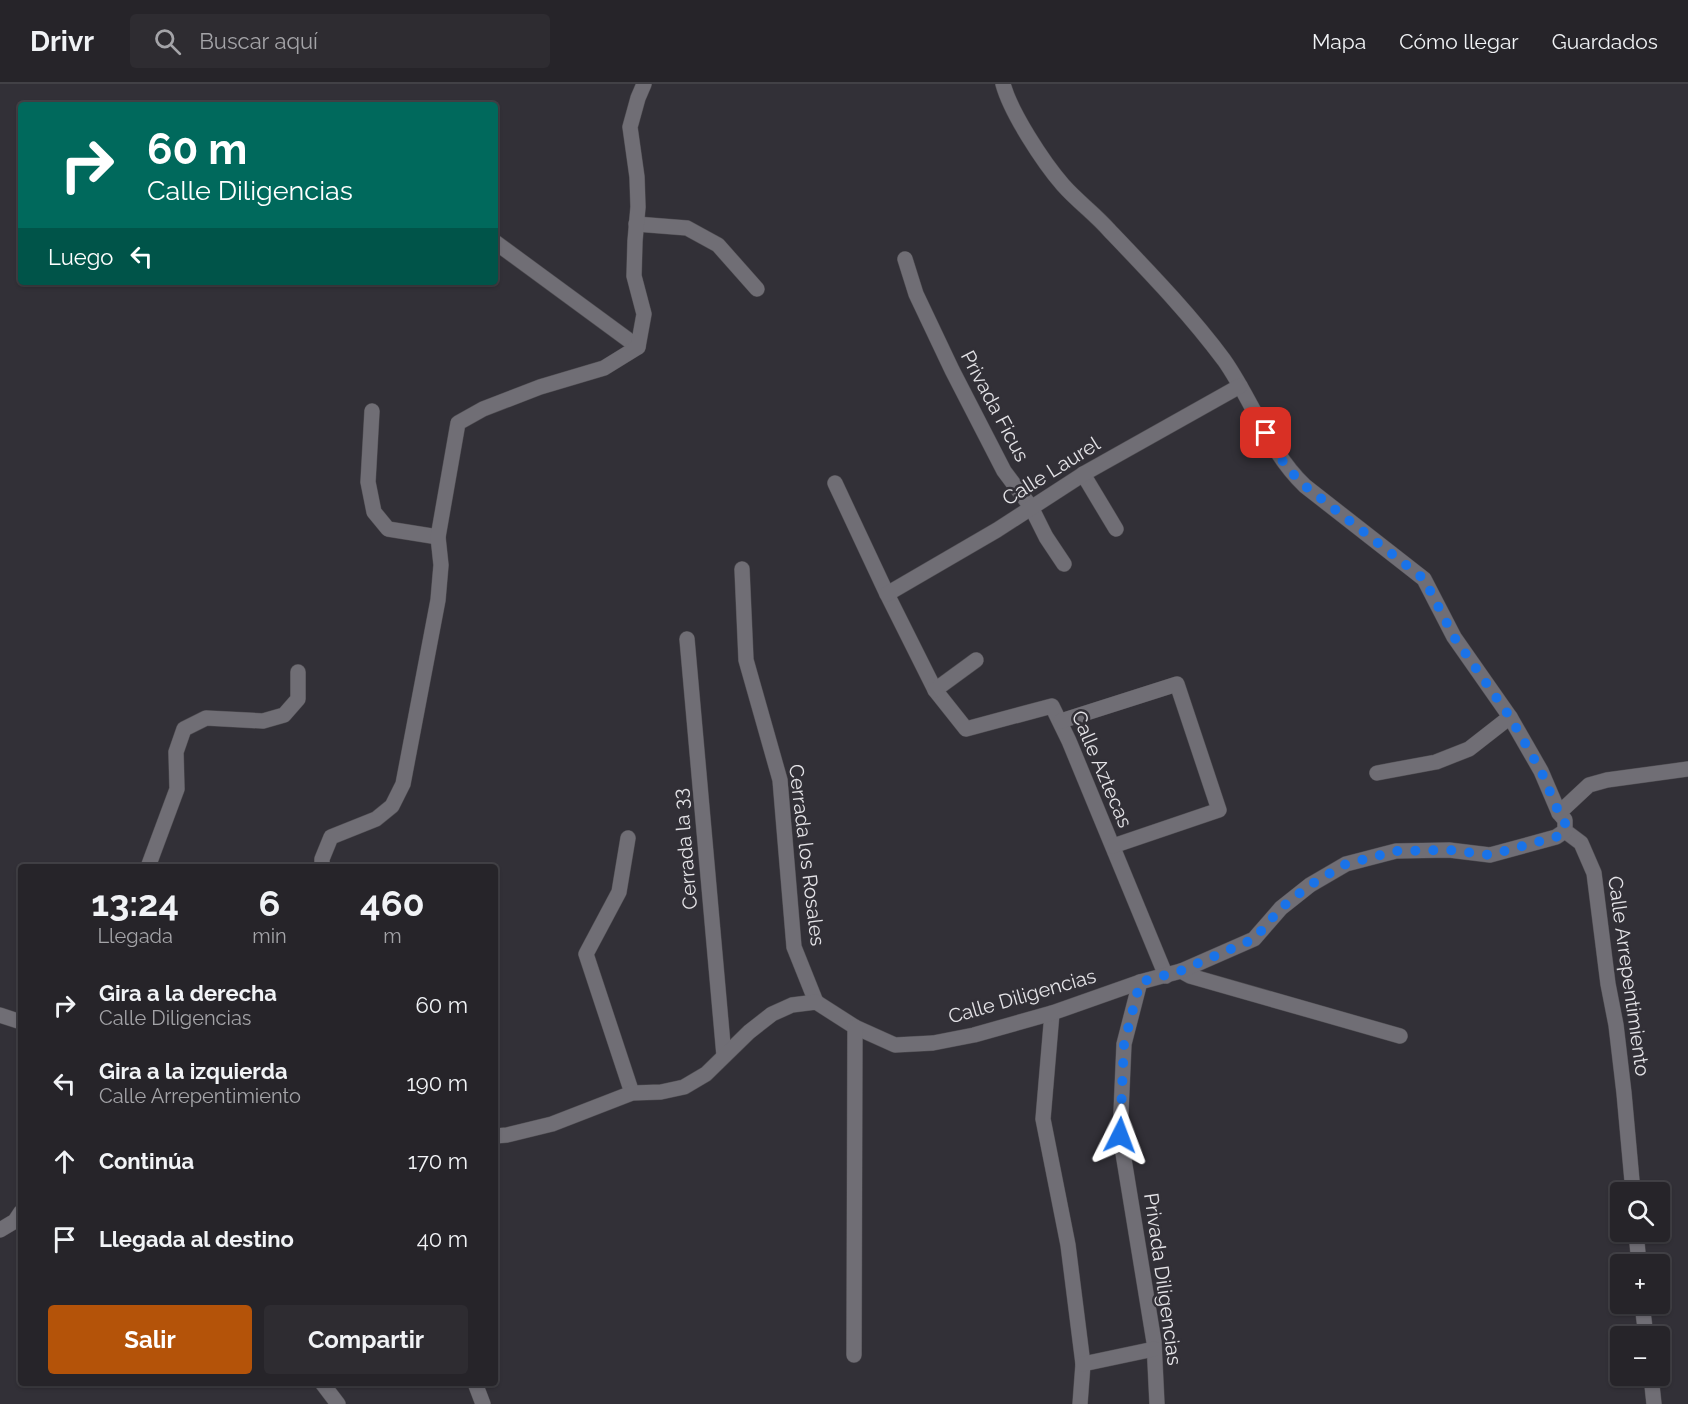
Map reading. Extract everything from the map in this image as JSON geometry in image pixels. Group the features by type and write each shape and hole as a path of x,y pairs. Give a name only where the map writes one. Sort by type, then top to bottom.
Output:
{"street":[{"path":"322,864 331,837 376,819 392,806 403,784 438,600 441,565 438,537 458,423 483,409 540,387 604,368 638,347 644,314 634,276 638,207 637,177 630,128 644,84"},
{"name":"Calle Arrepentimiento","path":"1003,84 1017,118 1063,185 1161,284 1218,353 1290,472 1424,579 1454,637 1510,717 1541,771 1559,813 1565,820 1565,831 1581,843 1594,873 1608,984 1616,1025 1632,1182"},
{"path":"636,224 687,228 718,245 757,289"},
{"path":"498,244 638,347"},
{"name":"Privada Ficus","path":"905,259 916,294 1004,471 1031,507 1046,537 1064,564"},
{"name":"Calle Laurel","path":"886,594 997,530 1083,474 1240,386"},
{"path":"372,411 368,482 374,512 388,529 438,537"},
{"path":"1083,474 1116,529"},
{"name":"Calle Aztecas","path":"835,483 886,594 935,690 966,729 1052,706 1113,846 1173,974"},
{"name":"Cerrada los Rosales","path":"742,569 746,660 780,780 795,947 816,1002"},
{"name":"Cerrada la 33","path":"687,639 724,1056"},
{"path":"935,690 976,660"},
{"path":"149,864 177,789 176,752 184,729 206,718 263,721 284,715 298,699 298,672"},
{"path":"1060,721 1177,684 1219,810 1113,846"},
{"path":"1377,772 1436,762 1469,749 1510,717"},
{"path":"1559,813 1589,785 1607,780 1688,769"},
{"name":"Calle Diligencias","path":"816,1002 855,1027 895,1045 974,1035 1052,1013 1140,982 1173,974 1254,939 1281,908 1310,885 1346,864 1396,851 1449,850 1490,855 1556,837 1565,831"},
{"path":"628,838 619,892 586,954 632,1094"},
{"path":"1173,974 1190,976 1400,1036"},
{"name":"Privada Diligencias","path":"1140,982 1124,1044 1120,1135 1154,1348 1157,1404"},
{"path":"498,1136 552,1124 632,1094 661,1092 684,1087 706,1074 749,1032 772,1014 792,1005 816,1002"},
{"path":"1052,1013 1043,1119 1068,1245 1083,1364 1080,1404"},
{"path":"0,1015 18,1021"},
{"path":"854,1355 855,1027"},
{"path":"0,1230 15,1221 18,1216"},
{"path":"1083,1364 1154,1348"},
{"path":"324,1386 338,1404"},
{"path":"476,1386 483,1404"},
{"path":"1652,1386 1654,1404"}],"route":[{"path":"1120,1135 1124,1044 1140,982 1180,971 1254,939 1281,908 1310,885 1346,864 1396,851 1449,850 1490,855 1556,837 1565,831 1565,820 1559,813 1541,771 1510,717 1454,637 1424,579 1305,486 1290,472 1266,433"}]}
